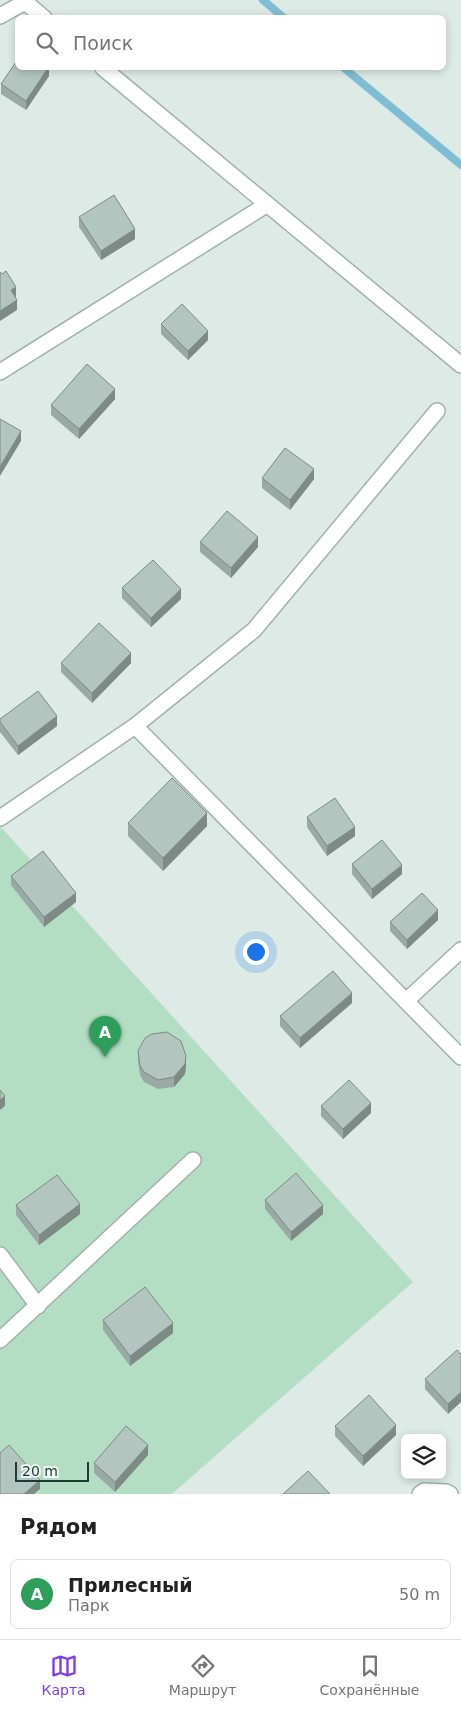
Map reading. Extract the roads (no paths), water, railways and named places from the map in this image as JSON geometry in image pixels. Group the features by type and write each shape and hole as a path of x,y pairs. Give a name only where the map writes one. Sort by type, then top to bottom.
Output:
{"street":[{"path":"0,16 24,1 40,15"},
{"path":"105,70 461,366"},
{"path":"0,372 266,205"},
{"path":"0,818 135,726 254,630 438,411"},
{"path":"135,726 461,1057"},
{"path":"406,1001 461,950"},
{"path":"0,1340 193,1160"},
{"path":"0,1255 38,1306"},
{"path":"420,1494 424,1491 446,1492 450,1494"}],"waterway":[{"path":"263,0 280,15"},
{"path":"346,70 461,165"}],"place":[{"name":"Прилесный","path":"105,1057"}]}
